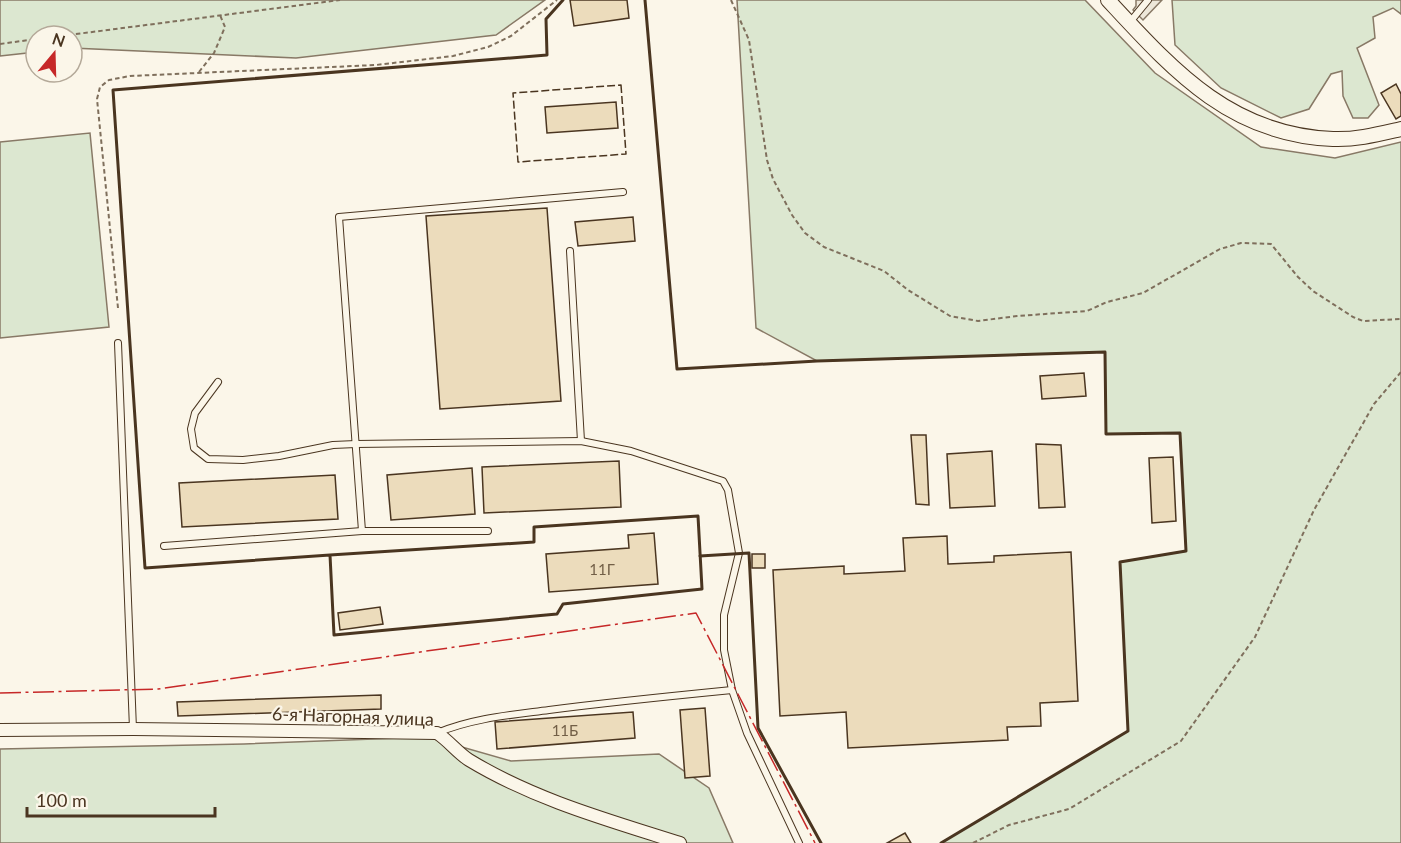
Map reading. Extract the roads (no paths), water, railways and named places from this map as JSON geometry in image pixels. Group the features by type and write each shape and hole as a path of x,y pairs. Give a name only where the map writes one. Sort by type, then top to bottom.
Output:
{"street":[{"path":"1107,0 1178,72 1212,99 1261,126 1299,135 1335,139 1366,137 1401,129"},
{"name":"6-я Нагорная улица","path":"0,730 133,729 437,733 466,758 570,808 681,843"}],"lane":[{"path":"1129,23 1148,0"},
{"path":"362,531 339,217 623,192"},
{"path":"570,251 581,441"},
{"path":"118,343 133,729"},
{"path":"218,382 195,413 190,429 194,448 208,459 252,459 279,456 333,445 581,441 631,451 723,481 728,490 739,553 724,615 724,650 732,690 747,734 799,843"},
{"path":"164,546 362,531 488,531"},
{"path":"437,733 488,718 732,690"}]}
